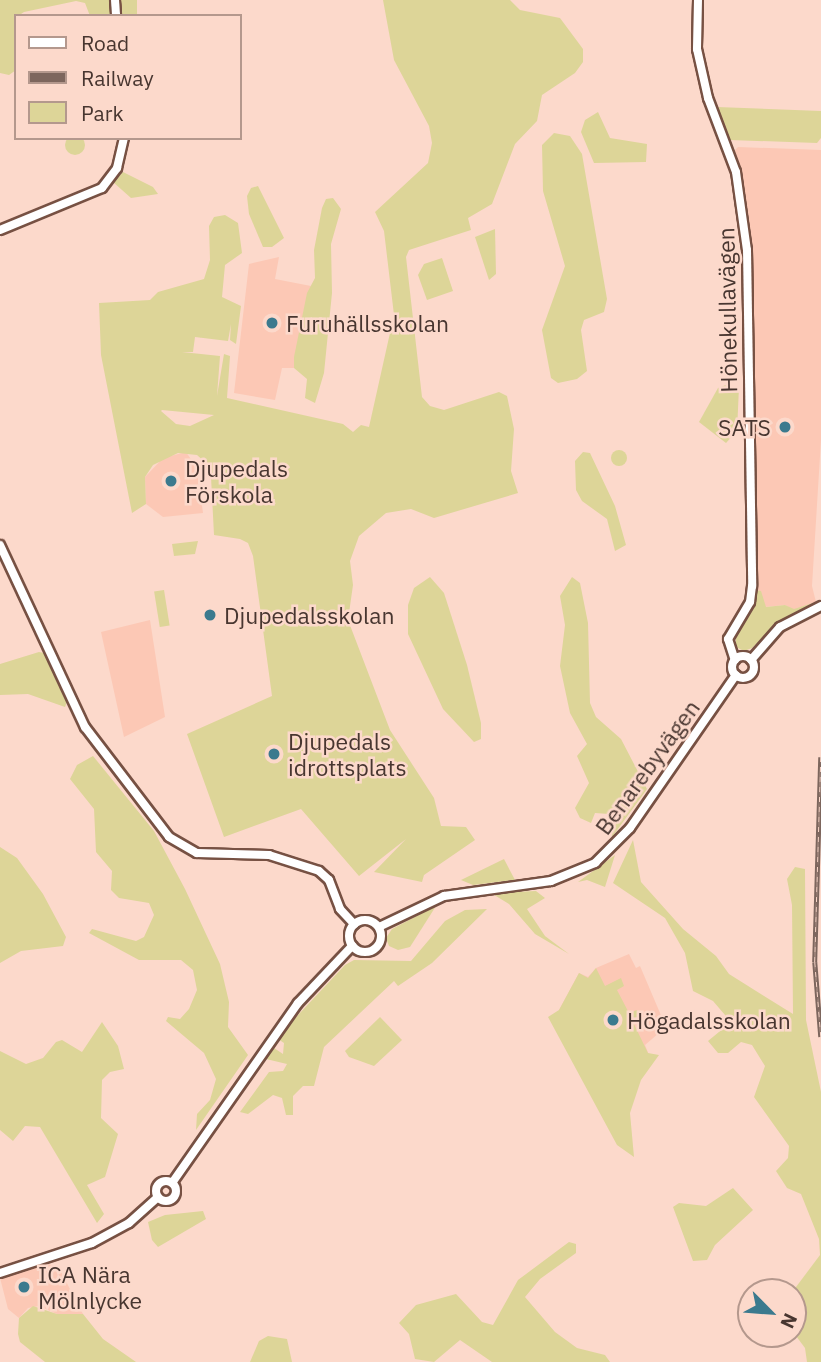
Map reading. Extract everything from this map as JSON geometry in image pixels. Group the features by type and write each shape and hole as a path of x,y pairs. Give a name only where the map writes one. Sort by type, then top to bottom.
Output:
{"street":[{"name":"Hönekullavägen","path":"698,0 697,49 708,97 736,172 747,250 752,586 750,602 728,639 736,660 736,675"},
{"path":"0,230 102,188 117,168 124,140"},
{"path":"0,545 85,727 169,837 197,853 264,854 314,869 329,880 340,909 354,924"},
{"path":"736,660 751,660 780,627 821,606"},
{"name":"Benarebyvägen","path":"379,927 458,892 551,881 595,863 630,828 736,675 750,675 751,660"},
{"path":"368,920 379,927 381,940 373,950 364,953 352,946 349,935 354,924 368,920"},
{"path":"0,1273 92,1242 129,1223 158,1197 173,1197 172,1183 298,1003 352,946"},
{"path":"158,1197 159,1184 172,1183"}],"shaded area":[{"path":"738,147 821,150 821,440 812,586 816,602 794,610 785,605 765,607 758,589 754,589 751,260 748,217 733,152"},
{"name":"Furuhällsskolan","path":"279,257 275,279 311,286 294,368 282,368 275,400 234,393 249,264"},
{"name":"Djupedals Förskola","path":"186,452 197,468 203,513 163,517 146,504 145,477 163,458"},
{"path":"150,620 165,717 124,737 101,632"},
{"name":"Högadalsskolan","path":"629,954 636,968 640,966 666,1027 645,1045 651,1060 559,1010 579,973 588,977 596,968"},
{"path":"48,1264 59,1268 83,1314 57,1314 39,1306 28,1308 19,1318 8,1309 0,1278"}],"green space":[{"path":"0,0 137,0 137,14 89,14 85,3 76,1 14,14 14,71 9,75 0,73"},
{"path":"383,0 510,0 520,10 560,18 583,49 583,62 575,73 542,95 537,121 515,144 492,204 468,218 471,230 409,250 406,257 422,397 430,406 444,410 499,392 507,396 514,429 511,471 518,493 434,518 411,509 386,513 359,536 350,561 353,585 348,620 390,730 434,798 441,826 466,827 475,840 424,875 422,882 374,872 406,839 359,876 301,809 224,837 187,734 272,696 253,556 248,543 214,535 211,477 207,464 197,455 178,453 153,465 145,477 146,504 132,513 101,355 99,303 150,300 158,292 204,279 210,260 209,226 214,217 225,215 238,223 242,253 225,265 222,297 241,306 236,344 230,340 231,324 228,341 195,337 193,352 182,352 220,356 217,396 224,354 230,356 227,398 343,424 353,432 361,425 369,427 394,315 384,231 375,212 428,163 432,143 429,126 394,60","holes":["162,410 214,415 190,426 176,424"]},
{"path":"717,107 821,111 821,138 817,143 730,140"},
{"path":"598,112 610,138 647,144 646,162 594,163 581,132 585,120"},
{"path":"554,133 570,136 582,154 607,299 604,312 584,320 581,330 587,371 577,379 558,383 551,378 542,330 565,266 543,191 542,145"},
{"path":"67,140 84,141 84,149 79,154 71,154 66,149"},
{"path":"123,172 153,187 158,194 131,198 113,182"},
{"path":"258,186 284,238 272,247 263,247 249,214 247,196 251,188"},
{"path":"333,198 341,209 331,244 332,293 324,373 315,403 305,398 307,379 294,368 294,357 307,293 315,278 314,250 322,208 326,199"},
{"path":"495,229 496,274 489,280 475,237"},
{"path":"442,258 453,291 427,300 418,275 424,264"},
{"path":"726,385 739,387 737,431 726,443 699,422 718,388"},
{"path":"619,450 627,458 619,466 611,458"},
{"path":"583,452 590,453 615,506 626,545 615,551 607,519 582,501 576,490 575,461"},
{"path":"198,541 195,554 174,556 172,544"},
{"path":"430,577 444,593 467,665 481,723 481,739 474,742 443,709 408,634 408,605 414,588"},
{"path":"572,577 580,583 588,623 590,703 596,717 621,739 647,789 612,837 609,814 595,813 591,823 580,818 575,808 589,783 577,756 587,744 570,713 560,666 565,625 560,596"},
{"path":"164,590 170,626 160,627 154,592"},
{"path":"756,590 761,591 766,607 785,605 794,609 816,602 816,605 779,621 752,648 744,651 736,647 736,638 755,605"},
{"path":"39,652 44,653 68,699 65,707 28,694 0,695 0,664"},
{"path":"93,756 154,831 185,889 220,964 229,1002 228,1027 248,1055 196,1130 197,1114 210,1100 216,1079 204,1053 166,1021 168,1017 180,1019 189,1009 197,990 193,970 181,960 139,960 89,933 92,929 136,941 144,937 154,915 149,903 119,898 111,890 112,871 96,852 94,809 70,779 77,765"},
{"path":"633,840 641,882 683,929 716,956 729,974 793,1014 792,905 787,879 795,867 805,869 806,1020 821,1092 821,1362 807,1362 807,1278 803,1278 820,1255 819,1239 801,1194 787,1188 776,1171 788,1158 789,1146 754,1097 765,1066 752,1045 741,1042 728,1053 718,1053 708,1041 725,1027 725,1015 713,1001 693,991 685,953 665,918 613,883"},
{"path":"0,847 17,858 43,894 66,937 63,946 21,951 0,963"},
{"path":"615,855 605,887 587,880 578,882"},
{"path":"504,859 515,880 473,885 461,880"},
{"path":"536,891 545,898 527,909 545,936 569,954 535,934 509,904 491,893"},
{"path":"436,906 410,947 398,950 389,946 386,938 392,929"},
{"path":"487,909 432,963 398,986 394,981 324,1047 314,1086 303,1086 293,1096 293,1115 286,1115 282,1098 273,1095 248,1114 240,1112 269,1072 283,1071 287,1064 266,1059 274,1048 283,1054 284,1043 278,1039 283,1031 345,965 354,960 411,961 445,921 465,910"},
{"name":"Högadalsskolan","path":"596,968 605,986 621,978 624,986 617,990 629,1013 637,1010 640,1015 632,1020 648,1053 659,1055 641,1080 630,1113 634,1157 617,1145 548,1017 559,1010 579,973 588,978"},
{"path":"380,1017 402,1040 374,1066 349,1057 345,1051"},
{"path":"102,1022 118,1046 124,1069 110,1072 102,1080 101,1118 118,1134 105,1177 87,1185 104,1214 97,1223 40,1127 25,1126 13,1141 0,1130 0,1051 26,1064 43,1058 56,1042 62,1040 82,1052"},
{"path":"733,1188 753,1210 715,1245 707,1260 693,1261 673,1207 679,1203 706,1206"},
{"path":"203,1211 206,1219 158,1247 152,1240 148,1222 165,1215"},
{"path":"569,1242 576,1244 576,1253 540,1279 525,1297 555,1332 577,1348 605,1355 610,1362 492,1362 460,1340 434,1362 415,1359 409,1334 399,1323 416,1305 456,1294 482,1322 493,1325 518,1280"},
{"path":"33,1306 57,1314 83,1314 103,1339 136,1362 45,1362 20,1342 18,1334 19,1318"},
{"path":"268,1336 287,1339 292,1362 250,1362 259,1341"}],"railway":[{"path":"821,757 815,962 821,1037"}],"place":[{"name":"Furuhällsskolan","path":"272,323"},
{"name":"SATS","path":"785,427"},
{"name":"Djupedals Förskola","path":"171,481"},
{"name":"Djupedalsskolan","path":"210,615"},
{"name":"Djupedals idrottsplats","path":"274,754"},
{"name":"Högadalsskolan","path":"613,1020"},
{"name":"ICA Nära Mölnlycke","path":"24,1287"}]}
